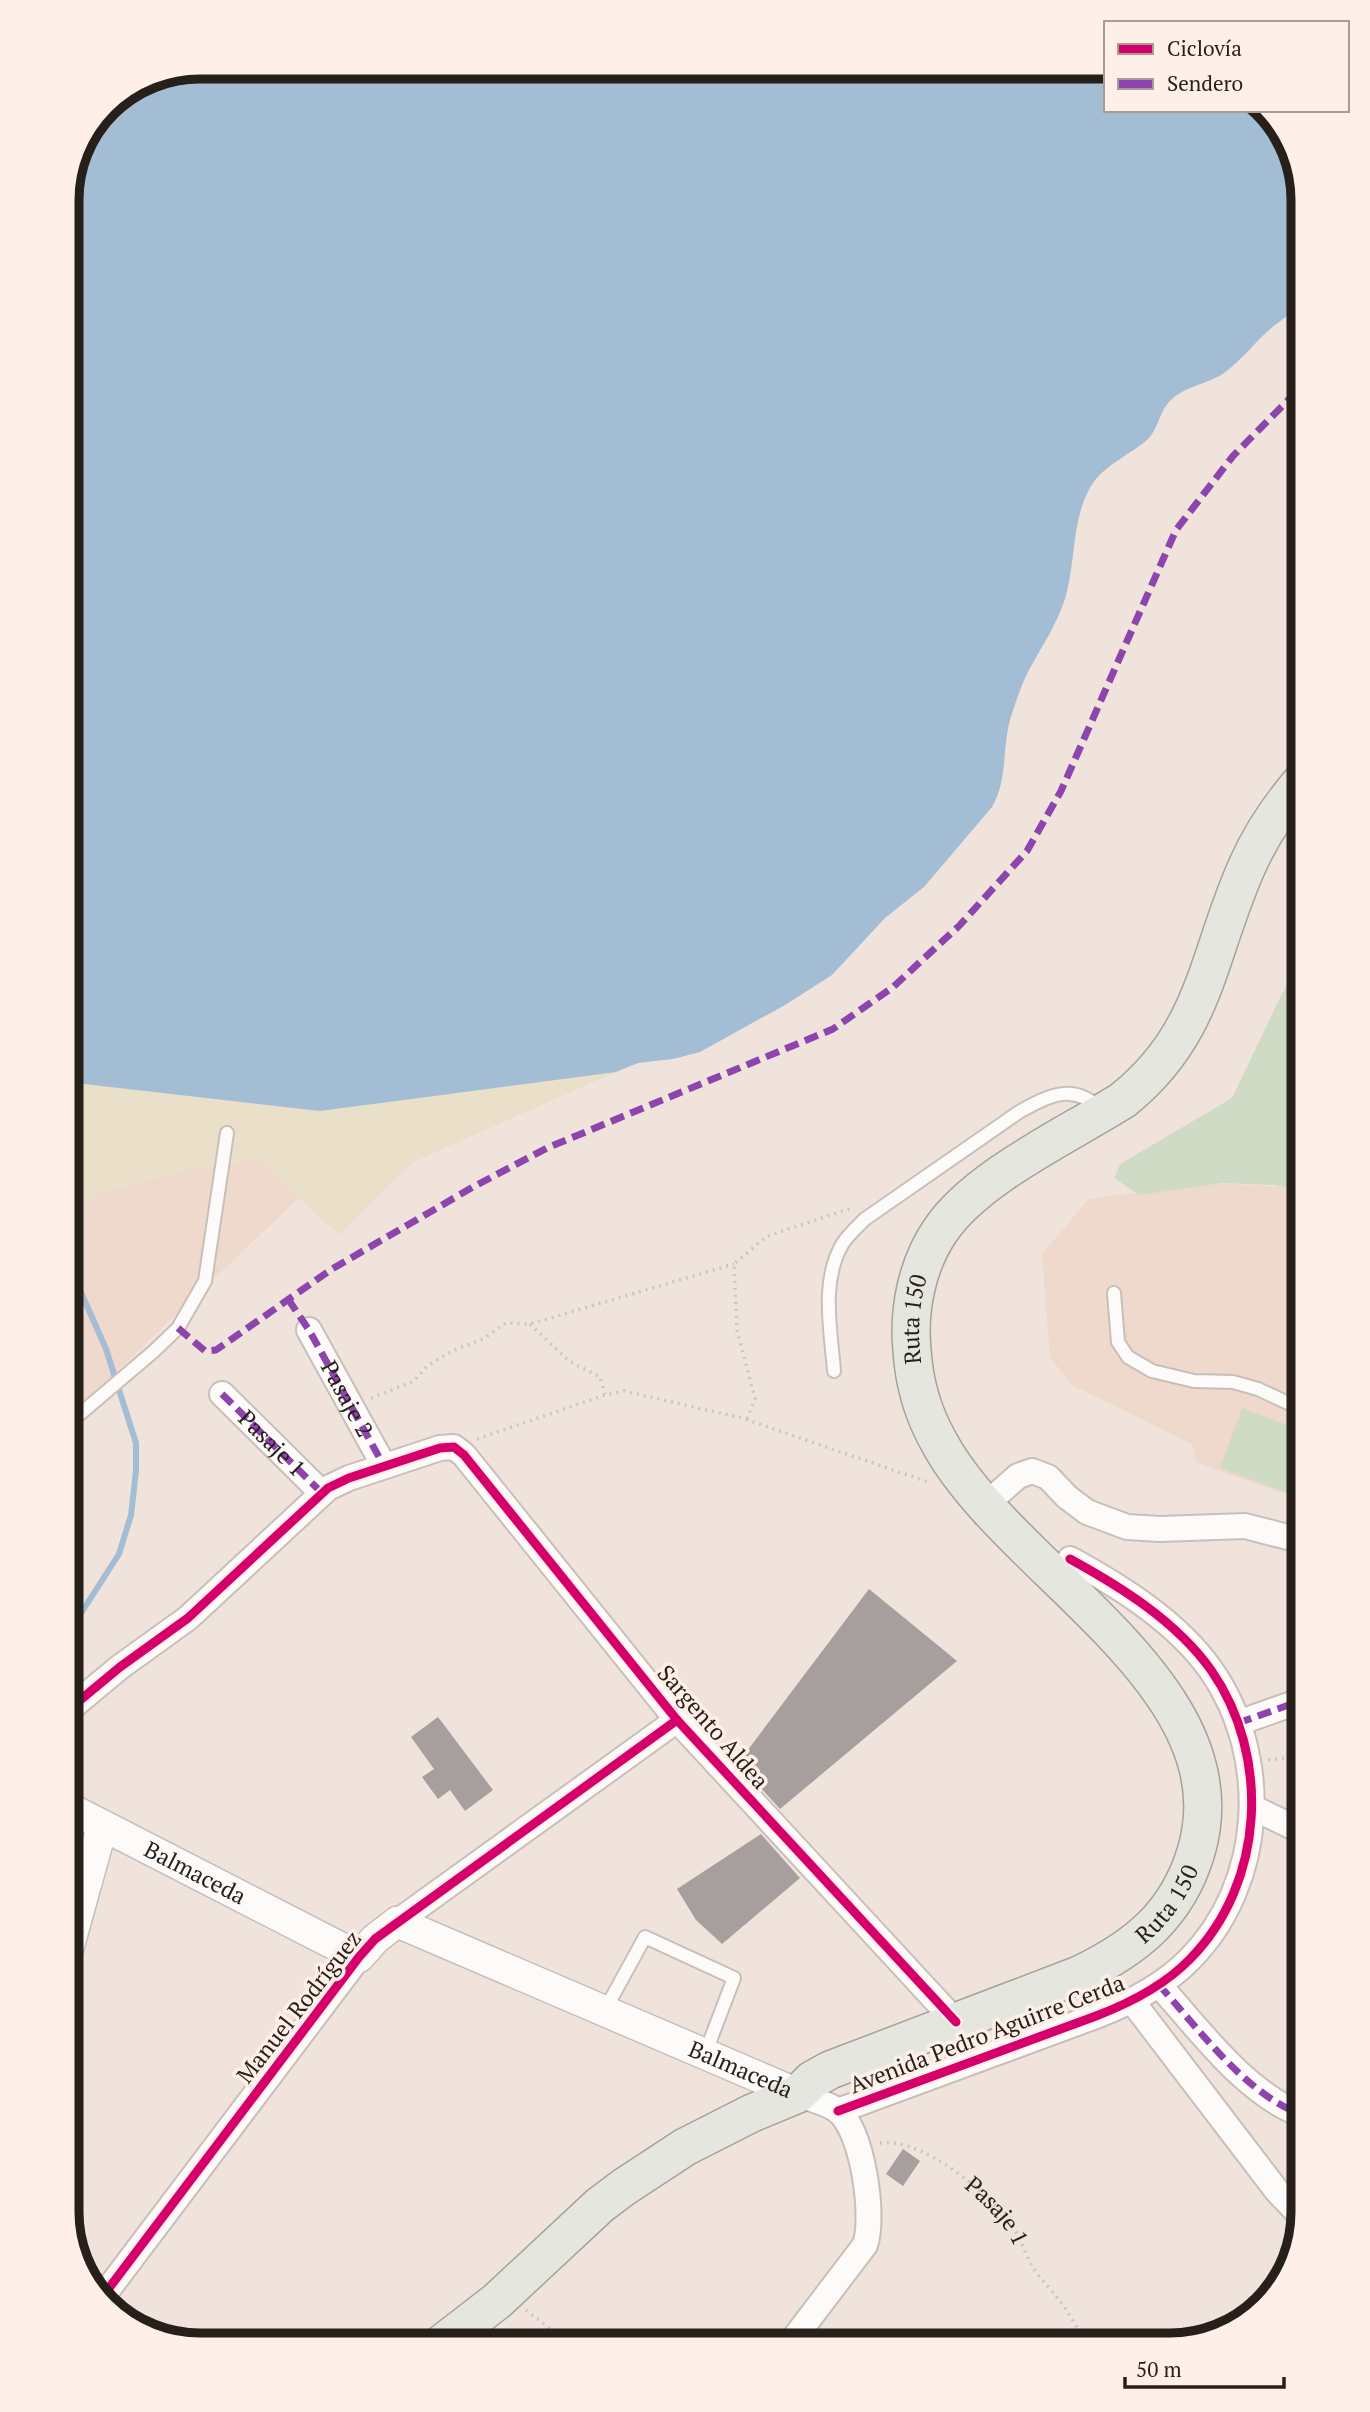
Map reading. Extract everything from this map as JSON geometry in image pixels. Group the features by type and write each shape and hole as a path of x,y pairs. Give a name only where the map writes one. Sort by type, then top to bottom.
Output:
{"main road":[{"name":"Ruta 150","path":"798,2094 843,2091 1117,1983 1158,1956 1178,1937 1206,1893 1220,1855 1227,1814 1224,1770 1208,1720 1166,1655 1070,1559 993,1498 967,1485 939,1443 922,1402 916,1381 911,1319 924,1261 940,1231 966,1201 1003,1173 1104,1112 1158,1069 1187,1027 1248,863 1273,819 1291,796"},
{"name":"Ruta 150","path":"798,2094 812,2080 830,2070 1079,1975 1123,1952 1142,1937 1166,1911 1185,1881 1198,1846 1202,1810 1199,1774 1185,1731 1165,1696 993,1498 948,1416 935,1375 932,1351 933,1314 946,1268 964,1237 988,1211 1024,1186 1133,1123 1167,1094 1184,1074 1199,1053 1215,1020 1264,880 1291,832"},
{"path":"455,2333 505,2293 600,2205 654,2166 719,2129 798,2094"}],"street":[{"name":"Pasaje 2","path":"309,1330 384,1466"},
{"name":"Pasaje 1","path":"222,1394 322,1493"},
{"path":"79,1700 188,1618 322,1493 342,1481 384,1466 440,1448 454,1447"},
{"name":"Sargento Aldea","path":"454,1447 464,1455 677,1720 956,2022"},
{"path":"993,1498 1017,1476 1025,1472 1038,1472 1048,1477 1067,1497 1087,1512 1127,1527 1160,1529 1245,1526 1291,1537"},
{"name":"Avenida Pedro Aguirre Cerda","path":"838,2111 1132,2001 1175,1973 1196,1952 1225,1911 1234,1893 1246,1855 1252,1807 1248,1763 1238,1723 1218,1681 1185,1641 1136,1600 1070,1559"},
{"path":"1238,1723 1291,1704"},
{"name":"Manuel Rodríguez","path":"107,2290 375,1939 677,1720"},
{"path":"1252,1807 1291,1825"},
{"name":"Balmaceda","path":"79,1814 359,1957"},
{"path":"79,1908 102,1827"},
{"name":"Balmaceda","path":"397,1922 838,2111"},
{"path":"1159,1985 1257,2090 1291,2110"},
{"path":"1132,2001 1277,2191 1291,2206"},
{"path":"798,2333 859,2255 869,2235 865,2173 858,2147 838,2111"}],"lane":[{"path":"834,1371 828,1300 834,1261 845,1241 865,1219 1043,1098 1072,1092 1090,1098 1104,1112"},
{"path":"79,1414 178,1328 205,1281 227,1133"},
{"path":"1114,1293 1118,1342 1128,1357 1152,1371 1194,1381 1233,1382 1258,1389 1291,1404"},
{"path":"604,2012 645,1937 734,1978 705,2054"}],"path":[{"path":"352,1406 414,1381 427,1366 452,1351 483,1339 506,1323 530,1324 734,1264 767,1236 858,1206 880,1209"},
{"path":"734,1264 737,1330 755,1399 747,1419"},
{"path":"530,1324 569,1361 600,1377 605,1395"},
{"path":"454,1447 605,1395 624,1391 747,1419 934,1484"},
{"path":"1248,1763 1291,1758"},
{"path":"505,2293 556,2333"}],"shaded area":[{"path":"616,1072 333,1165 79,1408 79,1083 320,1111"},
{"path":"1208,1183 1291,1187 1291,1496 1197,1463 1192,1444 1072,1385 1050,1357 1042,1254 1089,1199"}],"green space":[{"path":"1291,975 1291,1189 1275,1185 1222,1183 1139,1195 1114,1178 1120,1164 1232,1098"},
{"path":"1242,1408 1291,1426 1291,1495 1220,1468"}],"sand":[{"path":"616,1072 413,1162 339,1235 258,1160 186,1171 103,1193 79,1208 79,1083 320,1111"}],"water":[{"path":"200,79 1104,79 1104,112 1253,112 1279,146 1290,184 1291,312 1224,373 1175,397 1166,406 1148,439 1110,466 1091,486 1080,513 1065,599 1026,676 1012,714 1003,775 997,796 992,807 924,887 885,918 832,975 785,1005 700,1052 673,1059 638,1063 616,1072 320,1111 79,1083 79,192 88,154 99,133 114,114 133,99 154,88 176,81"}],"building":[{"path":"869,1589 957,1661 780,1809 738,1763"},
{"path":"438,1717 493,1790 465,1811 450,1790 438,1799 422,1777 434,1769 411,1737"},
{"path":"761,1834 800,1878 722,1944 696,1920 677,1889"},
{"path":"903,2149 920,2161 903,2186 886,2174"}],"waterway":[{"path":"79,1289 106,1349 136,1443 136,1471 131,1515 119,1554 79,1616"}],"marked path":[{"path":"178,1328 205,1351 216,1350 332,1269 473,1187 547,1148 833,1029 892,988 959,926 1027,851 1061,791 1176,530 1233,456 1291,397"},
{"path":"288,1299 309,1330 384,1466"},
{"path":"222,1394 322,1493"},
{"path":"1238,1723 1291,1704"},
{"path":"1159,1985 1243,2077 1291,2109"}],"cycle path":[{"path":"79,1701 120,1667 188,1618 328,1488 349,1478 440,1448 454,1447 464,1455 677,1720 956,2022"},
{"path":"838,2111 1096,2016 1146,1993 1190,1959 1215,1928 1233,1894 1245,1857 1251,1818 1250,1779 1244,1741 1230,1704 1211,1670 1181,1636 1147,1607 1070,1559"},
{"path":"107,2290 375,1939 677,1720"}]}
